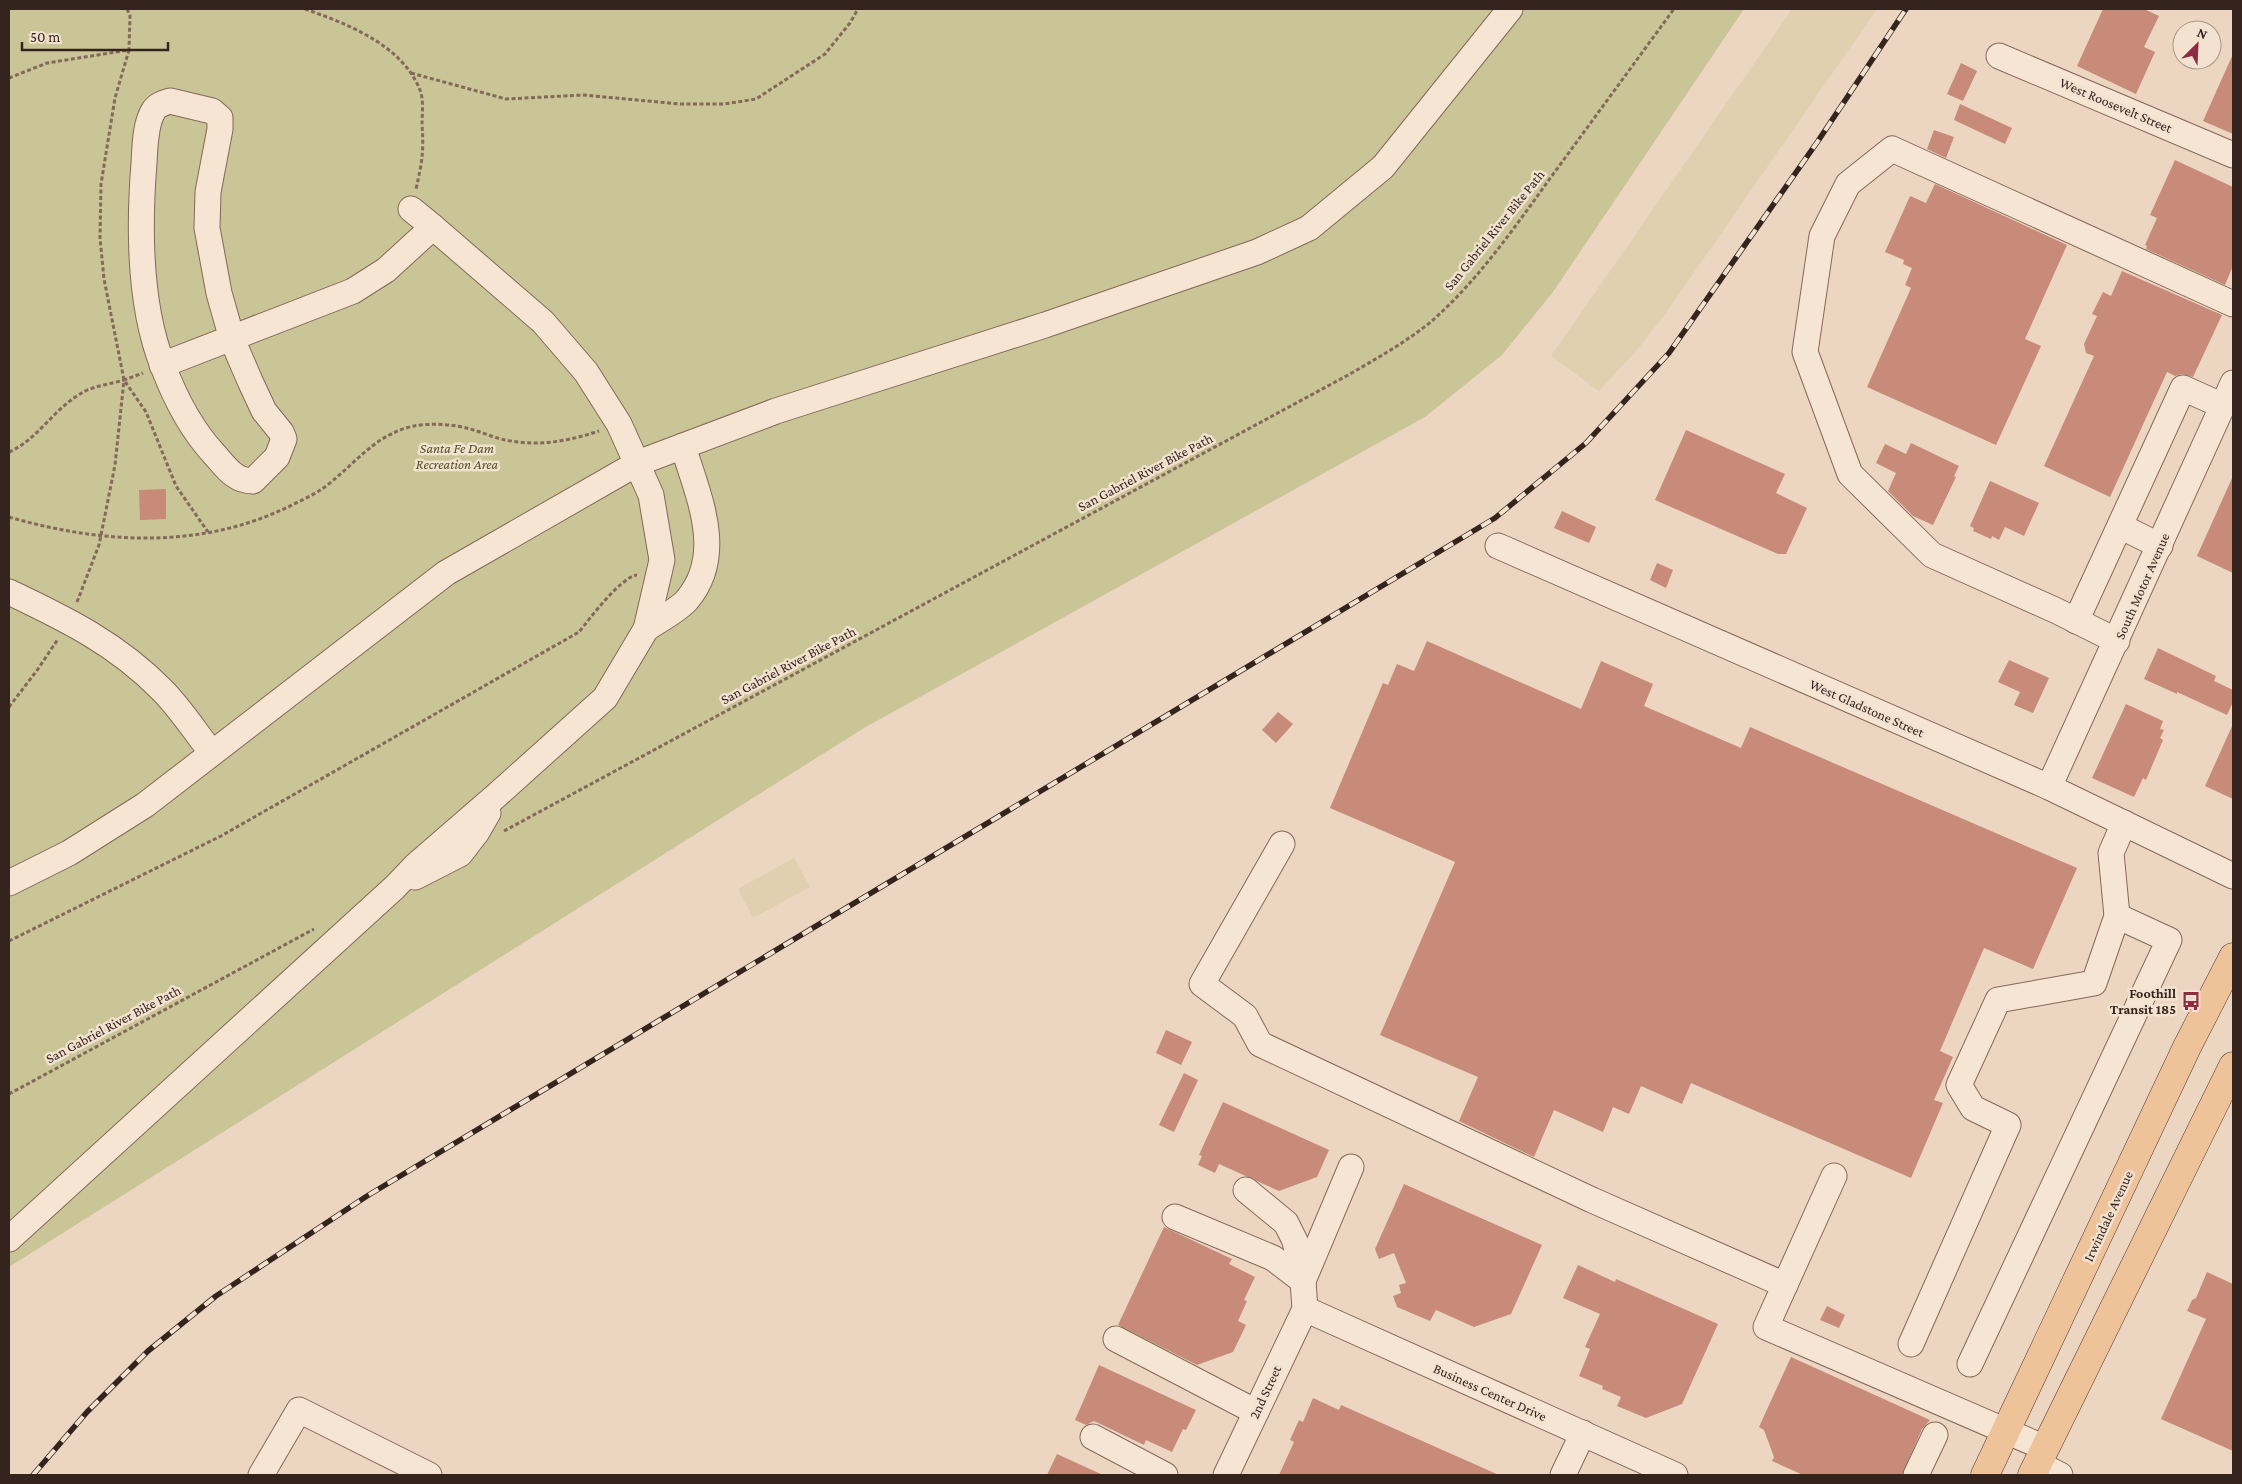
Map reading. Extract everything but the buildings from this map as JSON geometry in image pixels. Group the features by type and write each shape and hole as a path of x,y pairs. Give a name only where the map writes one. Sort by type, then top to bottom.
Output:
{"main road":[{"name":"Irwindale Avenue","path":"1985,1475 2187,1047 2233,957"},
{"path":"2044,1466 2233,1066"}],"street":[{"path":"9,883 69,853 145,805 446,573 638,463 776,411 1045,324 1257,252 1309,228 1384,167 1510,9"},
{"name":"West Roosevelt Street","path":"1999,56 2233,155"},
{"path":"170,101 212,111 220,118 220,128 208,192 207,228 218,293 232,339 264,410 281,432 284,439 277,457 253,480 242,481 233,475 202,440 179,404 162,365 153,329 142,266 141,196 148,126 154,110 170,101"},
{"path":"2117,641 2067,616 1932,555 1850,474 1805,352 1822,236 1848,184 1892,150 2224,300"},
{"path":"9,1239 395,887 460,854 477,832 498,795 604,698 646,629 662,560 651,494 619,424 586,372 542,322 411,209"},
{"path":"162,365 353,291 386,270 433,227"},
{"name":"South Motor Avenue","path":"2048,787 2117,641 2233,383"},
{"path":"2067,616 2120,526 2183,388 2223,406"},
{"path":"646,629 686,601 698,584 708,558 707,524 683,446"},
{"path":"2120,526 2160,546"},
{"name":"West Gladstone Street","path":"1498,546 2048,787 2233,876"},
{"path":"9,592 70,620 110,646 163,690 212,753"},
{"path":"1911,1344 2008,1125 1973,1108 1959,1085 1998,1000 2094,982 2117,916 2111,853 2124,823"},
{"path":"1282,844 1202,984 1245,1016 1260,1044 1592,1200 1785,1285"},
{"path":"1970,1364 2169,940 2117,916"},
{"path":"1303,1281 1351,1168"},
{"path":"1834,1176 1766,1326 2006,1430 2044,1466"},
{"path":"1246,1190 1286,1224 1294,1240 1303,1281 1305,1309"},
{"path":"1175,1217 1273,1258 1303,1281"},
{"name":"2nd Street","path":"1226,1475 1305,1309"},
{"name":"Business Center Drive","path":"1305,1309 1676,1475"},
{"path":"1116,1339 1256,1412"},
{"path":"261,1475 299,1410 429,1475"},
{"path":"1563,1475 1583,1433"},
{"path":"1916,1475 1935,1435"},
{"path":"1093,1437 1166,1475"}],"path":[{"path":"9,707 38,669 70,620 99,545 115,465 124,380 104,279 100,238 101,184 115,98 129,50 130,15 127,9"},
{"path":"305,9 337,20 392,51 411,73 421,92 424,157 411,209"},
{"path":"411,73 506,99 583,95 680,104 724,104 756,100 825,54 850,23 858,9"},
{"name":"San Gabriel River Bike Path","path":"516,825 1350,374 1406,340 1431,321 1479,272 1544,188 1674,9"},
{"path":"9,78 47,63 129,50"},
{"path":"9,452 24,445 56,411 81,392 124,380 162,365"},
{"path":"124,380 146,412 176,486 208,532"},
{"path":"9,517 40,526 101,537 137,540 176,538 208,532 269,516 320,490 389,434 415,426 468,428 506,440 546,444 577,438 619,424"},
{"path":"9,941 221,836 579,632 611,594 632,576 659,572"},
{"name":"San Gabriel River Bike Path","path":"9,1094 228,975"}],"shaded area":[{"path":"1792,9 1877,9 1663,317 1636,351 1599,391 1551,356"},
{"path":"794,858 810,887 753,918 738,889"}],"green space":[{"name":"Santa Fe Dam Recreation Area","path":"9,9 1744,9 1553,292 1502,355 1425,417 864,728 9,1267"}],"railway":[{"path":"33,1475 87,1412 148,1351 216,1296 367,1196 1495,518 1586,443 1669,353 1818,141 1906,9"}],"place":[{"name":"Foothill Transit 185","path":"2191,1001"}]}
